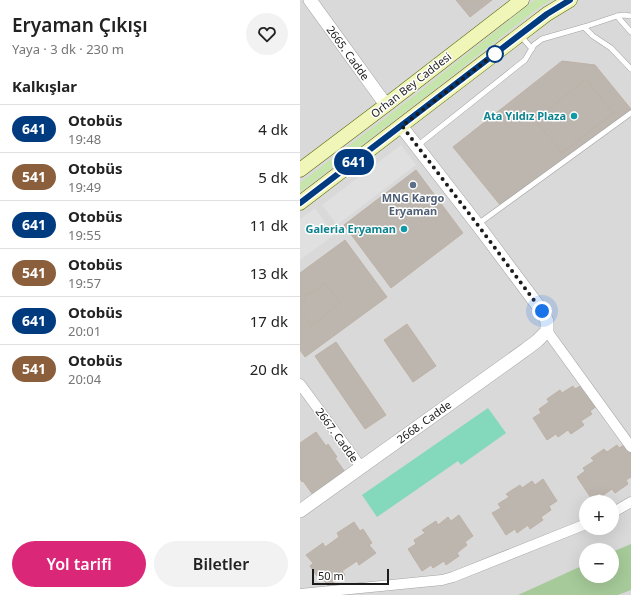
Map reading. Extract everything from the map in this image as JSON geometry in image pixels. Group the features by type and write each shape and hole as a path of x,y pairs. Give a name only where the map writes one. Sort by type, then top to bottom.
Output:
{"main road":[{"name":"Orhan Bey Caddesi","path":"300,170 522,0"},
{"path":"300,203 547,14 570,0"}],"street":[{"name":"2665. Cadde","path":"310,0 386,105"},
{"path":"402,126 542,311 547,321 546,331 631,447"},
{"name":"2668. Cadde","path":"300,511 525,350 537,341 546,331"},
{"name":"2667. Cadde","path":"300,384 361,468"},
{"path":"619,510 631,502"},
{"path":"300,594 442,580 461,574 579,527"}],"lane":[{"path":"417,146 525,60 534,45 542,39 617,16 631,16"},
{"path":"617,16 631,32"},
{"path":"584,27 593,36 611,48 631,69"},
{"path":"520,35 532,49"},
{"path":"477,224 631,114"}],"shaded area":[{"path":"300,0 631,0 631,595 300,595"},
{"path":"401,145 416,165 337,225 322,205"},
{"path":"315,208 334,235 300,260 300,219"}],"green space":[{"path":"535,0 551,0 538,8 300,192 300,183 418,93"},
{"path":"488,408 506,433 461,465 458,461 377,517 362,495"},
{"path":"631,544 631,590 618,595 518,595 579,567 579,583 619,583 619,549"}],"building":[{"path":"456,0 492,0 470,17"},
{"path":"562,61 595,65 631,109 501,206 453,147"},
{"name":"Ata Yıldız Plaza","path":"586,79 613,113 562,153 535,120"},
{"name":"Galeria Eryaman","path":"416,170 463,233 391,288 344,225"},
{"path":"345,240 387,297 305,357 300,350 300,273"},
{"path":"325,283 340,303 311,326 300,311 300,303 304,301 307,294 314,292"},
{"path":"407,324 436,366 413,382 384,340"},
{"path":"336,342 386,415 365,429 315,356"},
{"path":"584,384 598,405 590,411 592,414 581,421 584,425 571,434 568,430 558,437 556,434 547,440 533,418 541,413 539,409 549,402 547,399 560,390 562,393 573,386 575,389"},
{"path":"316,432 326,446 328,444 337,457 335,458 345,472 313,495 300,479 300,443"},
{"path":"628,443 631,448 631,477 626,480 628,484 615,493 612,489 603,495 600,493 596,495 589,495 577,477 585,471 583,468 594,461 591,458 604,449 607,452 617,445 619,448"},
{"path":"543,479 557,501 549,506 551,510 541,517 543,520 530,529 528,525 517,533 515,529 506,535 492,513 501,508 498,504 509,497 506,494 520,485 522,488 532,481 535,485"},
{"path":"459,515 473,536 465,542 467,545 457,553 459,556 446,565 444,561 433,568 431,565 422,571 408,549 416,544 414,540 425,533 422,530 436,521 438,525 448,517 451,521"},
{"path":"354,522 360,531 363,529 372,543 369,545 376,553 359,565 357,561 342,571 345,575 328,586 322,577 319,579 310,566 313,563 306,555 323,543 325,547 339,537 337,533"}],"bus line":[{"name":"641","path":"300,203 547,14 570,0"}],"place":[{"name":"Ata Yıldız Plaza","path":"574,116"},
{"name":"MNG Kargo Eryaman","path":"413,185"},
{"name":"Galeria Eryaman","path":"404,229"}],"route":[{"path":"495,54 496,53 402,126 542,311"}]}
